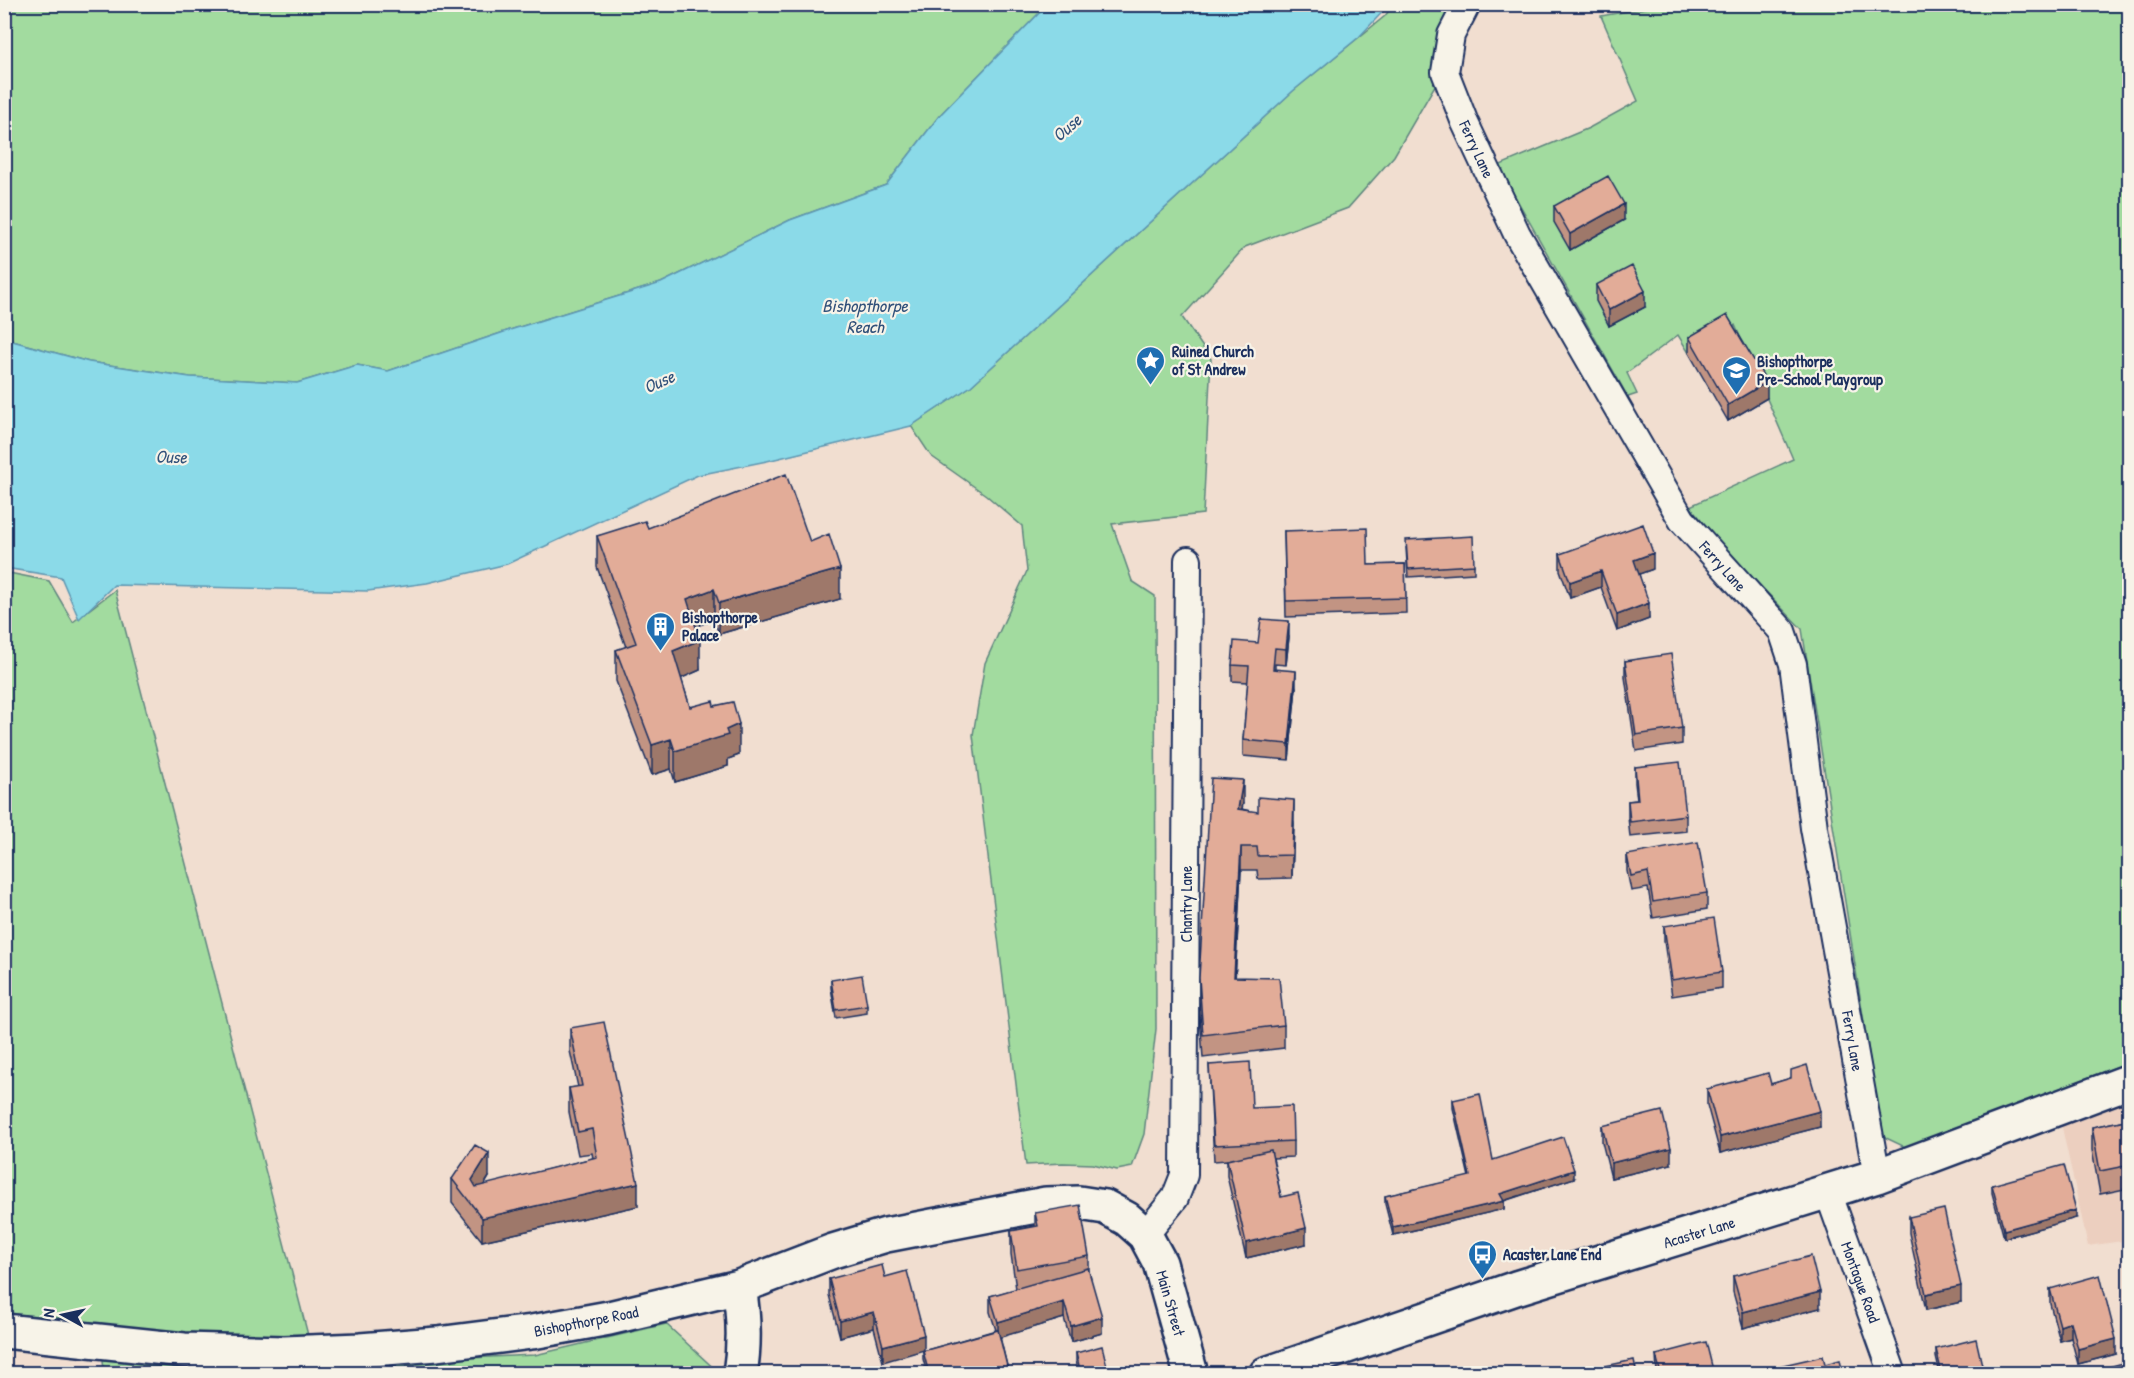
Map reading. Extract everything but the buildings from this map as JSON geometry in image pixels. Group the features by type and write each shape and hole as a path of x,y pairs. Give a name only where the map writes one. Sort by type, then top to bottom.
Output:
{"street":[{"name":"Ferry Lane","path":"1467,4 1452,35 1445,72 1465,123 1517,234 1682,520 1782,631 1793,664 1814,828 1877,1176"},
{"name":"Chantry Lane","path":"1145,1235 1175,1198 1184,1175 1188,560"},
{"name":"Acaster Lane","path":"1266,1374 1516,1288 1877,1176 2130,1081"},
{"name":"Montague Road","path":"1828,1192 1893,1374"},
{"name":"Bishopthorpe Road","path":"4,1331 184,1350 284,1353 437,1344 532,1332 609,1318 739,1287 833,1251 886,1235 1046,1204 1079,1203 1105,1208 1127,1219 1145,1235"},
{"name":"Main Street","path":"1145,1235 1160,1263 1191,1374"},
{"path":"739,1287 744,1315 740,1374"}],"shaded area":[{"path":"2129,1062 2129,1240 2088,1246 2054,1091"}],"green space":[{"path":"1667,4 2129,5 2129,1062 1905,1147 1882,1136 1802,629 1726,550 1690,506 1793,459 1735,325 1689,353 1678,335 1627,373 1637,394 1628,397 1498,166 1589,128 1638,101 1601,16"},
{"path":"4,5 1047,5 939,116 886,185 790,220 661,283 388,371 357,365 297,383 190,377 89,362 5,339"},
{"path":"1393,5 1456,5 1437,82 1394,156 1348,208 1245,247 1182,317 1211,359 1203,514 1112,524 1132,581 1155,596 1156,1029 1144,1134 1132,1167 1117,1170 1093,1164 1026,1165 973,735 985,663 1027,571 1022,526 986,495 931,456 911,426 971,386 1293,91 1385,16"},
{"path":"4,572 49,581 73,622 115,590 309,1339 180,1339 5,1320"},
{"path":"666,1324 720,1374 104,1374 103,1359 209,1370 535,1355"}],"water":[{"name":"Bishopthorpe Reach","path":"1047,5 1389,5 1359,37 1293,91 971,386 911,426 767,461 698,475 507,564 427,583 368,591 114,585 79,619 61,577 5,568 5,339 89,362 190,377 297,383 357,365 388,371 661,283 790,220 886,185 939,116"}],"place":[{"name":"Ruined Church of St Andrew","path":"1151,386"},
{"name":"Bishopthorpe Pre-School Playgroup","path":"1736,396"},
{"name":"Bishopthorpe Palace","path":"661,652"},
{"name":"Acaster Lane End","path":"1482,1280"}],"water label":[{"name":"Ouse","path":"1067,128"},
{"name":"Ouse","path":"659,382"},
{"name":"Ouse","path":"171,457"}]}
